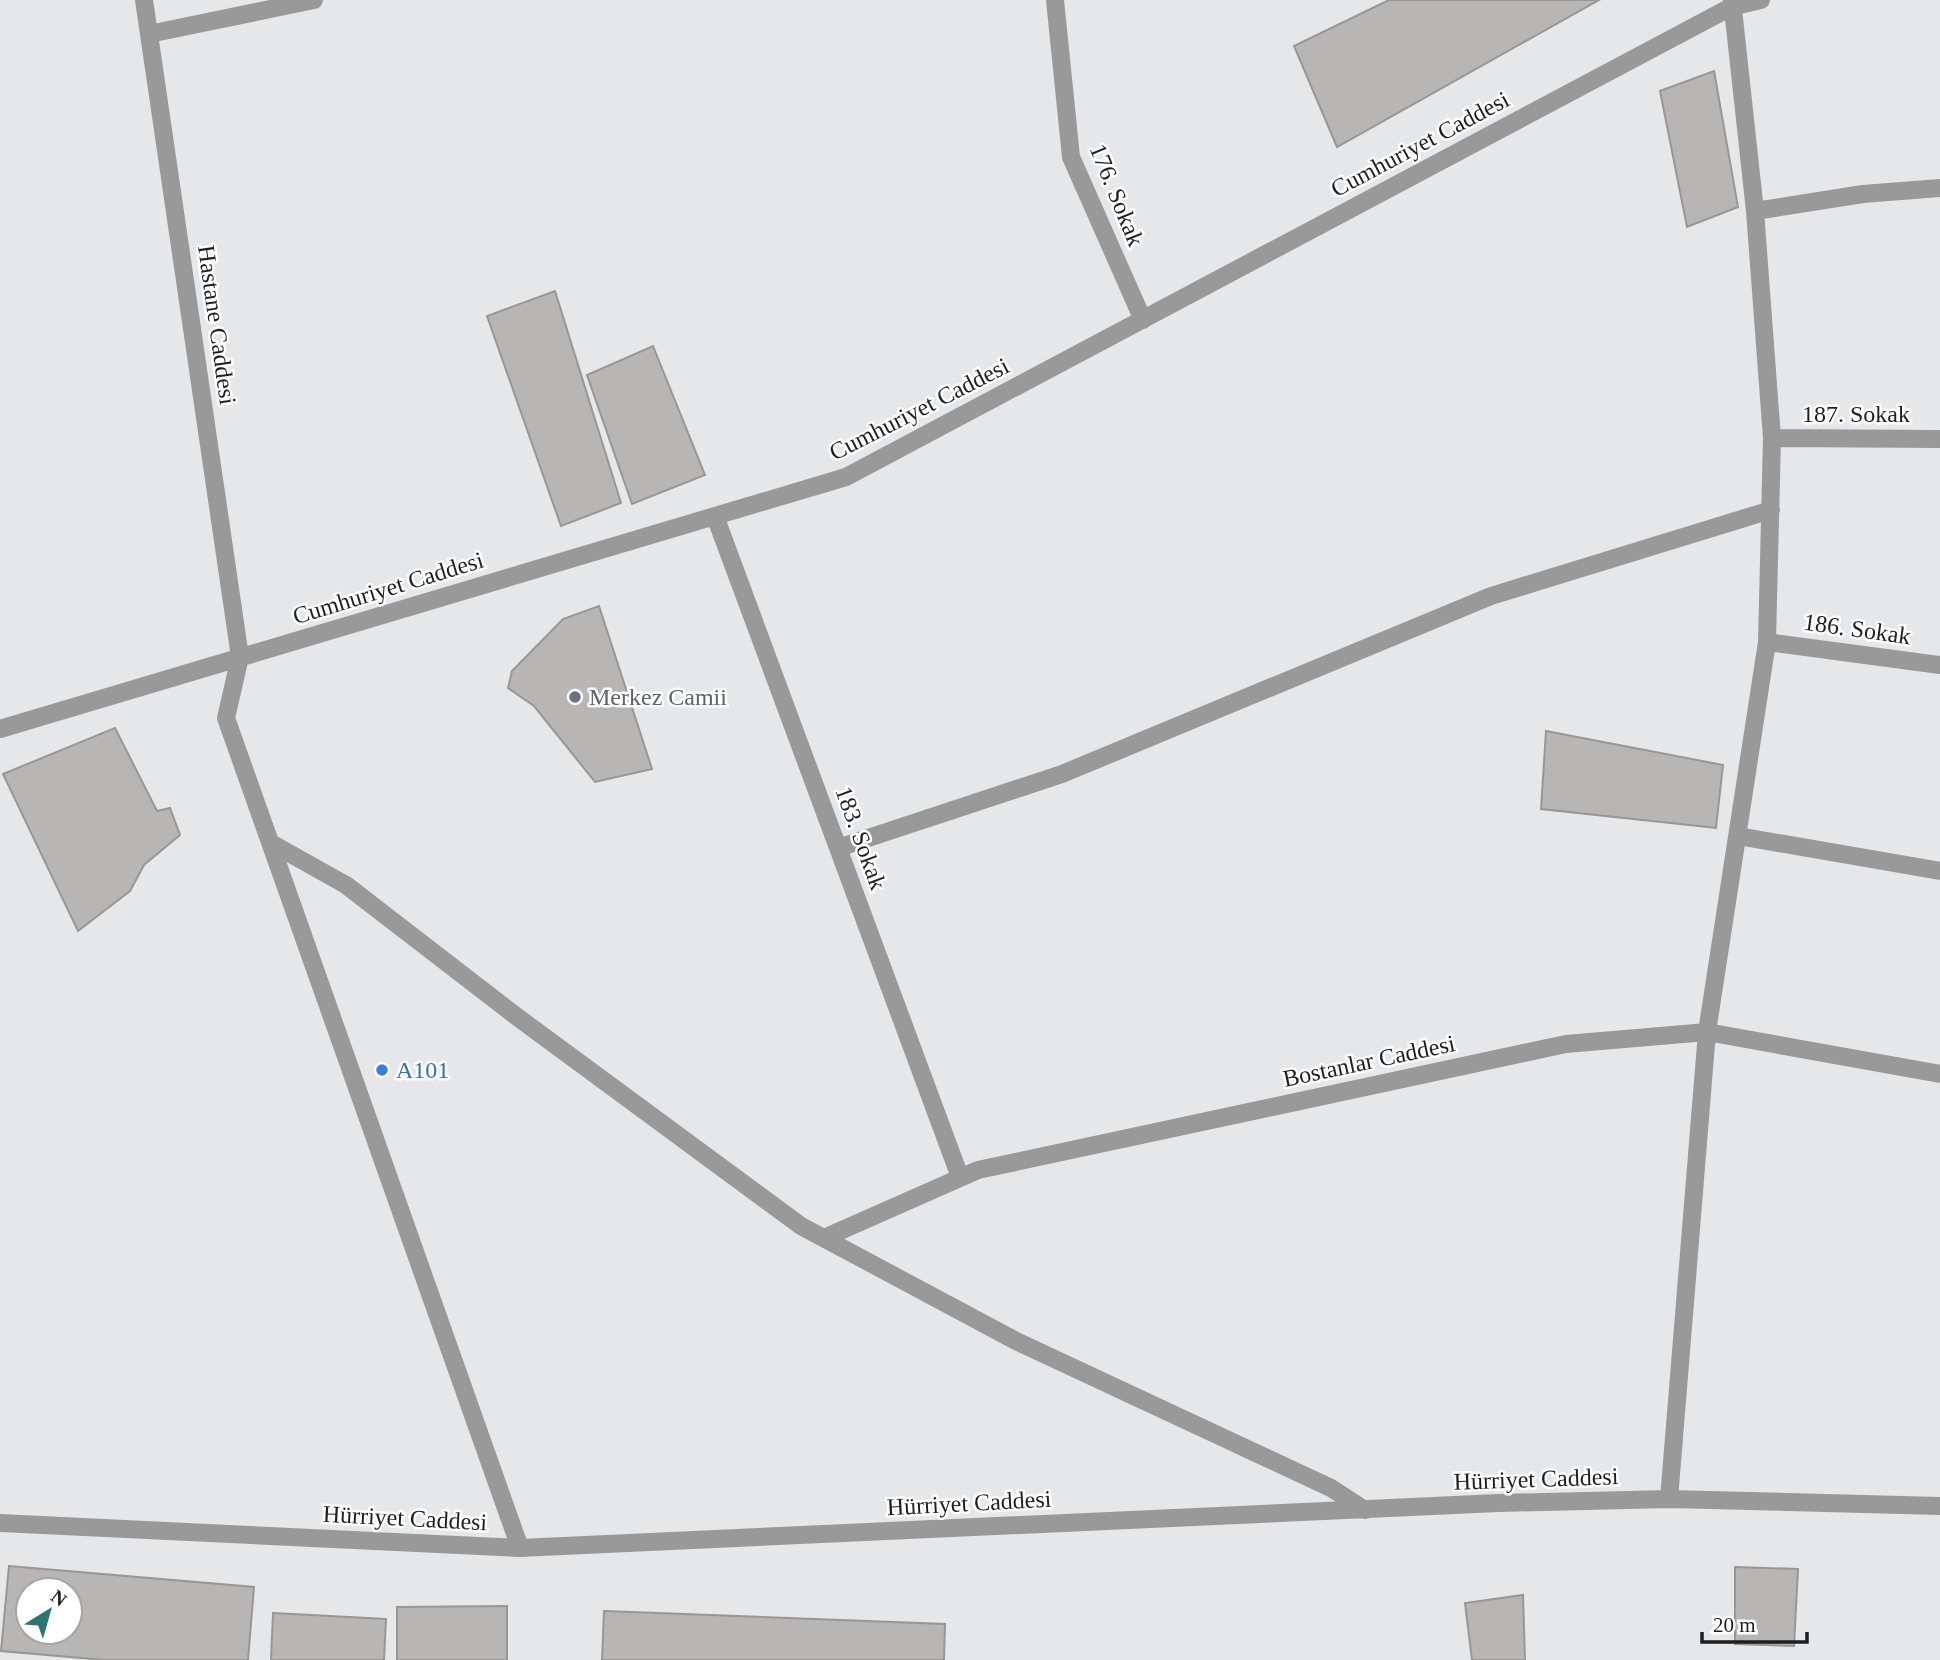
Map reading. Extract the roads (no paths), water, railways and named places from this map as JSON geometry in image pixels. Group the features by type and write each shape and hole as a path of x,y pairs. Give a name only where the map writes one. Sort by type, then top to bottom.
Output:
{"street":[{"name":"Hastane Caddesi","path":"144,0 240,657"},
{"path":"149,34 314,0"},
{"name":"176. Sokak","path":"1055,0 1071,157 1143,320"},
{"name":"Cumhuriyet Caddesi","path":"0,729 846,477 1732,3 1762,0"},
{"path":"1670,1499 1707,1032 1767,642 1772,438 1755,211 1732,3"},
{"path":"1755,211 1863,194 1940,188"},
{"name":"187. Sokak","path":"1772,438 1940,439"},
{"path":"838,849 1062,774 1491,596 1771,510"},
{"name":"183. Sokak","path":"715,516 960,1177"},
{"name":"186. Sokak","path":"1767,642 1940,665"},
{"path":"240,657 226,718 520,1548"},
{"path":"1738,836 1940,871"},
{"path":"271,843 346,885 527,1024 801,1226 1016,1341 1331,1488 1365,1510"},
{"name":"Bostanlar Caddesi","path":"824,1238 978,1170 1566,1044 1707,1032 1940,1074"},
{"name":"Hürriyet Caddesi","path":"0,1523 520,1548 1498,1503 1670,1499 1940,1506"}],"place":[{"name":"Merkez Camii","path":"575,697"},
{"name":"A101","path":"382,1070"}]}
